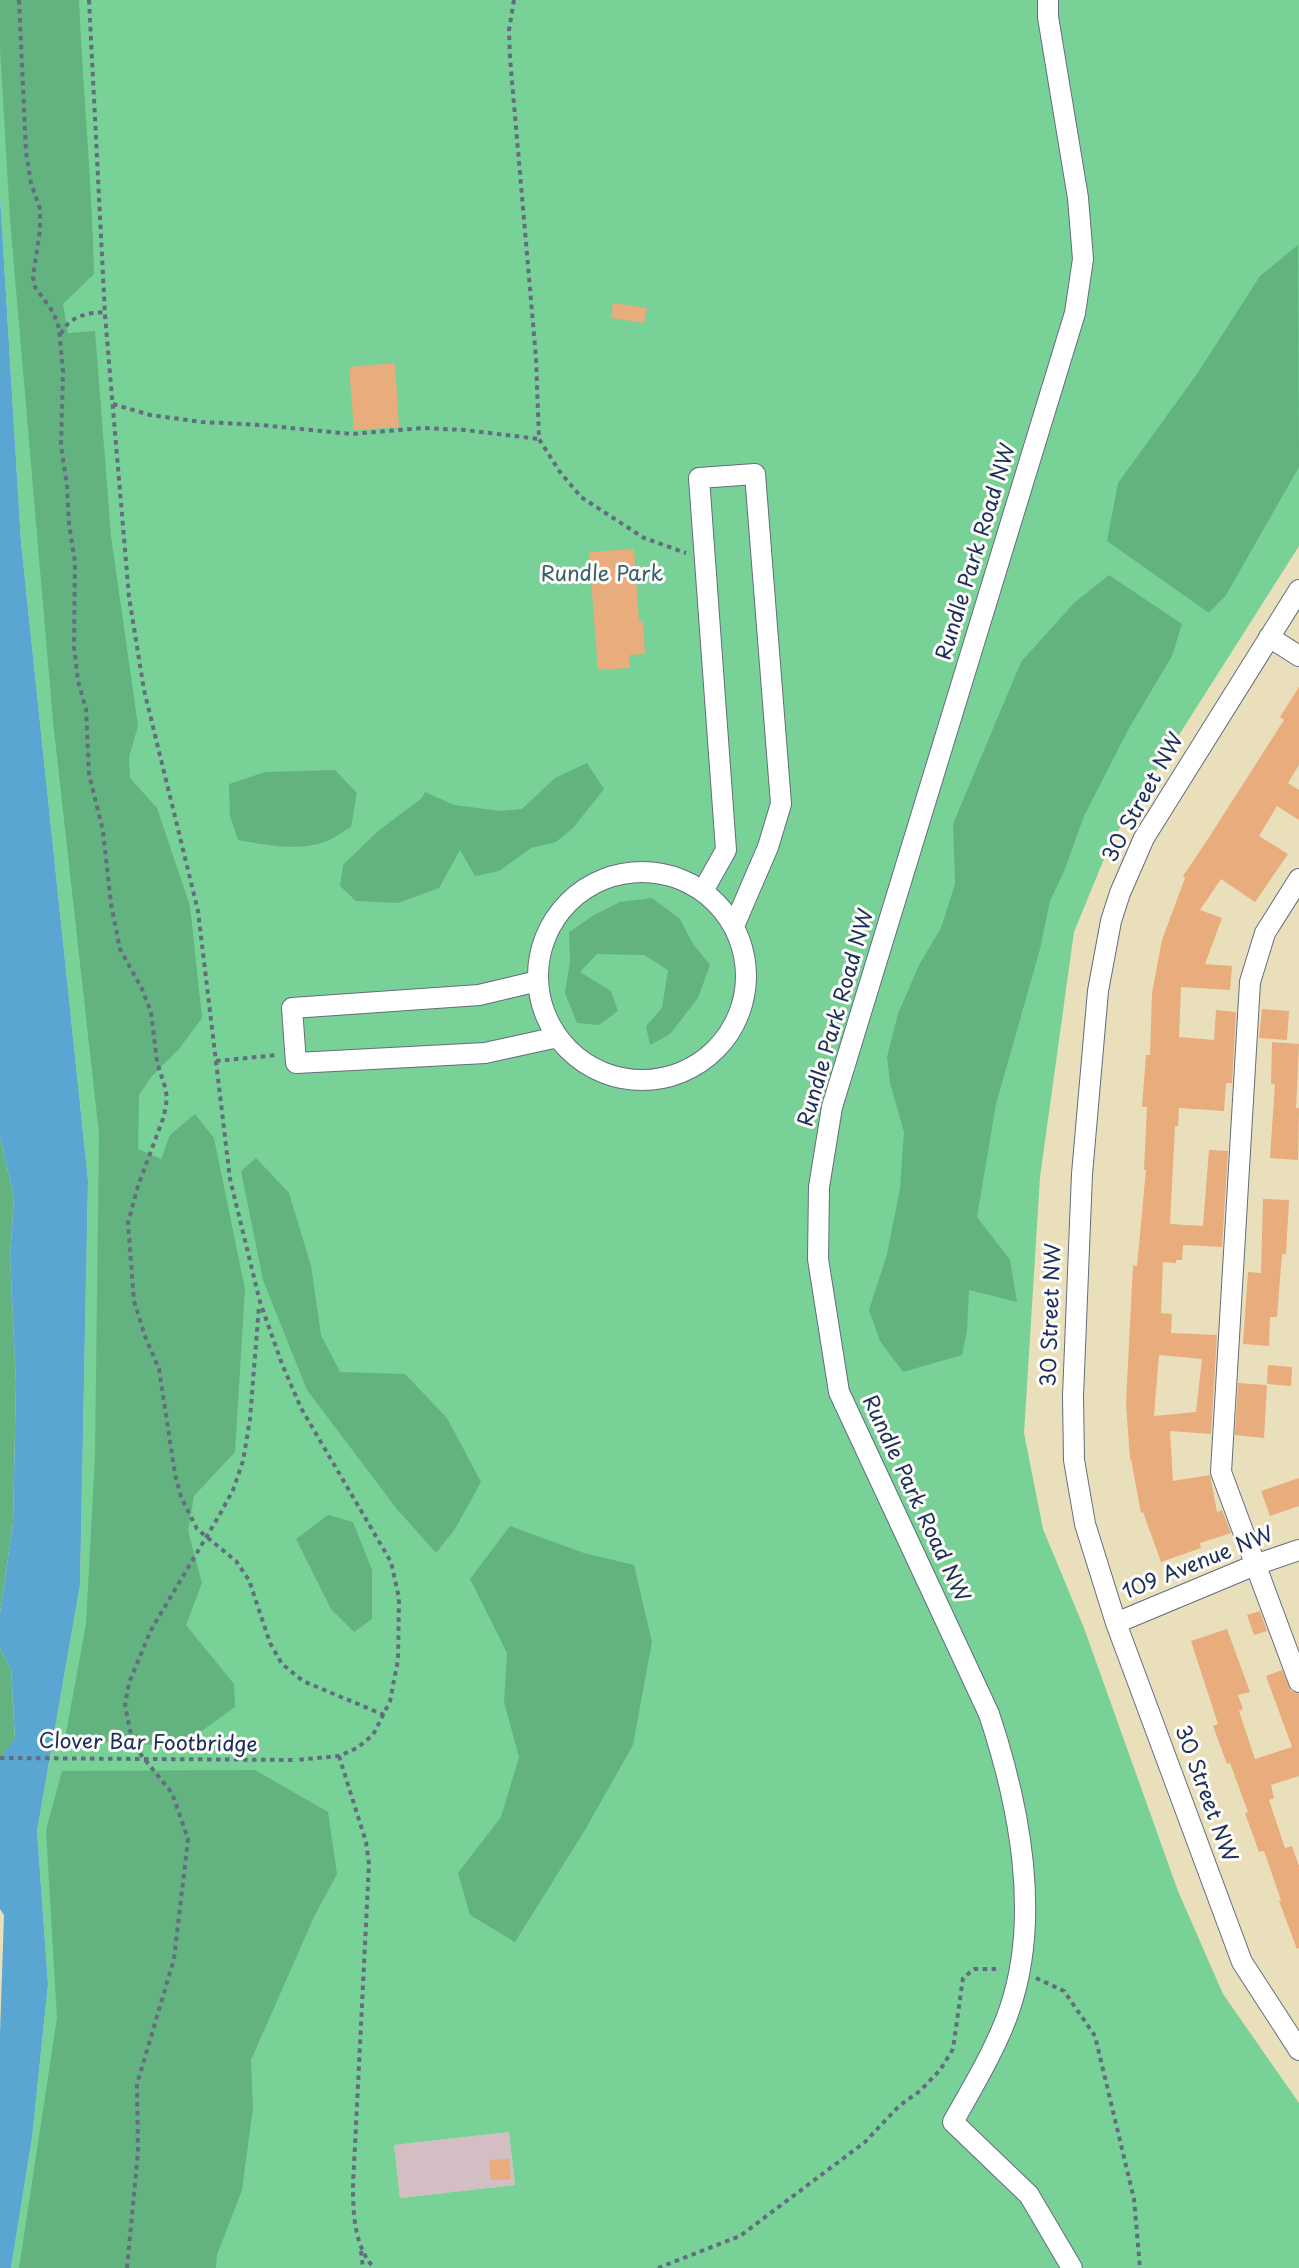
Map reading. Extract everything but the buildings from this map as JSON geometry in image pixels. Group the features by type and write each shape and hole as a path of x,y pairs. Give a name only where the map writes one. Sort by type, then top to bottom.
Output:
{"street":[{"name":"Rundle Park Road NW","path":"1048,0 1048,17 1078,198 1083,259 1075,313 832,1107 819,1187 818,1259 839,1392 988,1714 999,1746 1020,1837 1025,1920 1021,1972 1010,2010 953,2122 1029,2195 1072,2268"},
{"path":"703,891 726,850 699,478 755,474 781,804 768,847 734,926"},
{"name":"30 Street NW","path":"1299,590 1144,838 1120,893 1103,956 1098,991 1082,1174 1073,1396 1074,1450 1085,1524 1116,1623 1242,1962 1299,2050"},
{"path":"1269,637 1299,656"},
{"path":"629,872 662,873 680,878 703,891 716,902 734,926 746,962 746,990 739,1014 724,1040 695,1065 666,1077 630,1079 608,1074 588,1065 573,1054 558,1037 547,1018 538,981 545,938 553,921 563,908 591,885 608,877 629,872"},
{"path":"1299,879 1265,933 1251,982 1221,1472 1299,1682"},
{"path":"538,981 479,995 292,1008 296,1063 485,1053 558,1037"},
{"name":"109 Avenue NW","path":"1116,1623 1255,1565 1299,1550"}],"path":[{"path":"19,0 26,152 31,183 40,209 40,230 33,278 35,287 53,312 59,328 63,372 61,445 75,562 74,647 78,681 86,709 88,774 103,831 111,904 120,949 142,989 151,1012 157,1062 167,1098 164,1116 138,1186 128,1223 134,1301 159,1369 175,1474 181,1497 197,1529 236,1561 249,1580 270,1644 282,1664 303,1681 384,1715"},
{"path":"89,0 105,312 129,597 144,690 198,912 230,1179 260,1302 282,1364 301,1408 391,1562 400,1614 398,1660 390,1701 384,1715 373,1736 357,1748 339,1756 366,1842 369,1864 353,2184 355,2219 363,2268"},
{"path":"514,0 509,30 510,58 535,347 539,439 560,472 581,497 644,538 705,560"},
{"path":"59,338 67,324 74,319 82,315 105,312"},
{"path":"113,404 150,415 202,422 351,434 423,428 465,430 539,439"},
{"path":"216,1061 295,1054"},
{"path":"127,2268 138,2152 136,2084 174,1959 188,1839 172,1793 133,1745 125,1705 129,1683 151,1630 233,1490 243,1461 250,1419 260,1302"},
{"name":"Clover Bar Footbridge","path":"0,1758 296,1760 339,1756"},
{"path":"360,2247 374,2268"}],"shaded area":[{"path":"509,2132 515,2185 400,2198 394,2145"}],"green space":[{"name":"Rundle Park","path":"0,0 1299,0 1299,546 1111,842 1074,932 1040,1177 1024,1433 1043,1529 1084,1628 1178,1891 1223,1994 1299,2103 1299,2268 11,2268 32,2138 48,1984 37,1831 80,1585 88,1180 21,542 0,196","holes":["509,2132 515,2185 400,2198 394,2145"]},
{"path":"0,0 79,0 94,274 63,304 68,333 95,331 111,536 138,726 129,757 130,778 157,808 190,906 202,1018 179,1049 152,1076 139,1095 138,1149 161,1159 170,1135 195,1114 214,1138 245,1289 235,1452 194,1496 188,1531 202,1583 186,1625 234,1684 235,1707 181,1746 68,1741 66,1733 86,1624 95,1457 99,1134 53,721 10,219 0,48"},
{"path":"1298,245 1299,467 1226,595 1209,613 1107,541 1118,483 1197,374 1260,276"},
{"path":"1109,575 1182,624 1172,656 1128,730 1084,816 1065,869 1050,901 1040,949 996,1104 977,1217 1010,1260 1017,1302 969,1290 967,1331 962,1355 903,1372 880,1341 869,1310 887,1254 900,1188 904,1132 890,1083 887,1057 898,1014 919,965 941,928 955,884 953,824 1021,662 1074,603"},
{"path":"587,763 604,789 573,828 556,842 531,848 499,871 475,876 460,850 439,888 398,903 356,901 340,886 343,865 378,831 422,798 425,792 454,805 501,811 522,809 555,778"},
{"path":"335,770 357,793 351,827 327,841 305,846 282,846 238,840 230,816 229,784 265,772"},
{"path":"652,898 680,919 693,944 710,965 698,998 670,1034 650,1045 646,1026 662,1008 668,970 644,955 597,954 580,972 611,991 618,1011 599,1025 577,1023 565,993 570,962 569,932 594,915 620,902"},
{"path":"0,1137 14,1197 10,1256 16,1384 13,1523 0,1614"},
{"path":"256,1158 289,1193 311,1266 321,1335 340,1372 405,1374 447,1418 481,1482 455,1529 436,1553 396,1508 307,1390 263,1280 241,1171"},
{"path":"328,1515 353,1522 372,1570 372,1619 354,1632 331,1609 296,1539"},
{"path":"510,1526 584,1553 634,1565 652,1642 633,1745 585,1830 515,1942 470,1915 458,1873 501,1817 519,1757 504,1702 507,1653 470,1579"},
{"path":"0,1648 11,1669 15,1739 0,1760"},
{"path":"255,1770 328,1812 337,1874 314,1917 251,2060 253,2108 242,2190 217,2255 216,2268 19,2268 57,2018 46,1830 62,1771"}],"water":[{"path":"0,196 21,542 88,1180 80,1585 37,1831 48,1984 32,2138 11,2268 0,2268 0,2033 4,1915 0,1909 0,1760 15,1738 11,1669 0,1648 0,1614 13,1523 16,1384 10,1256 14,1197 0,1137"}]}
